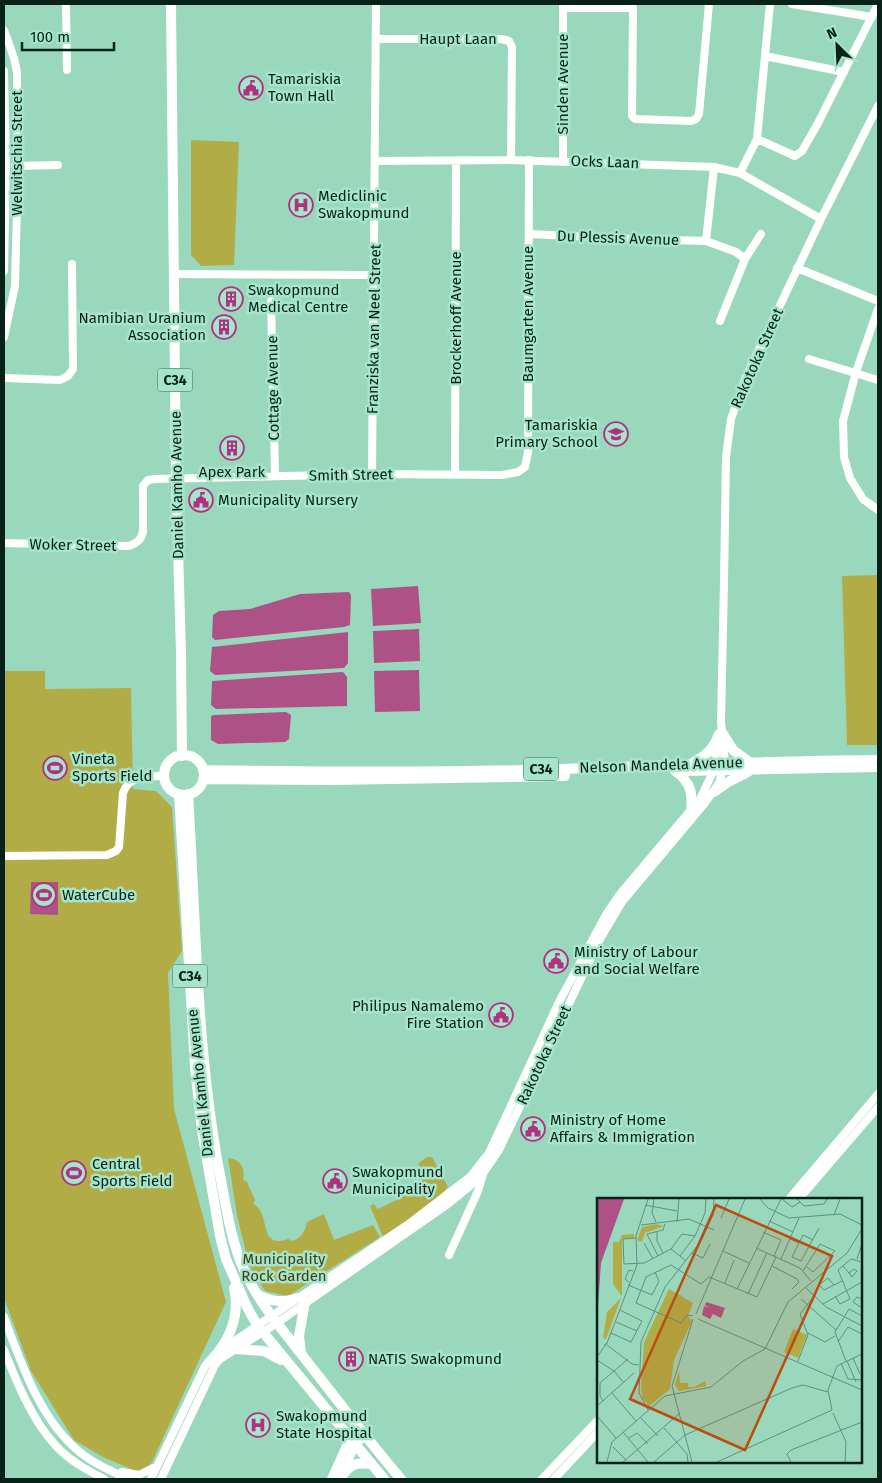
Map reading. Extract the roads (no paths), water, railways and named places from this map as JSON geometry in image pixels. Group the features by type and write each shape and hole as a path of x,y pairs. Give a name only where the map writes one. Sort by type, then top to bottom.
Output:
{"main road":[{"name":"Daniel Kamho Avenue","path":"171,4 176,478 182,756"},
{"path":"691,764 708,753 721,734 733,750 752,765 714,792"},
{"path":"177,756 182,756 196,759 203,774 198,789 183,794 169,788 164,776 169,763 177,756"},
{"name":"Nelson Mandela Avenue","path":"203,774 331,780 453,779 675,771 719,766 878,760"},
{"name":"Nelson Mandela Avenue","path":"203,774 561,769 691,764 719,766"},
{"name":"Nelson Mandela Avenue","path":"752,765 878,767"},
{"path":"675,771 683,776 691,789 691,812"},
{"name":"Daniel Kamho Avenue","path":"183,794 198,1100 220,1236 231,1272 247,1307 260,1329"},
{"name":"Daniel Kamho Avenue","path":"183,794 199,996 212,1128 226,1207 237,1253 257,1294 274,1320"},
{"path":"218,1352 228,1338 234,1316 236,1299 231,1272"},
{"path":"257,1294 276,1302 302,1300 299,1336 302,1355"},
{"name":"C34","path":"274,1320 362,1433 401,1479"},
{"name":"C34","path":"260,1329 384,1479"},
{"path":"236,1349 264,1351 272,1354 294,1369"},
{"path":"340,1479 351,1466 360,1463 372,1464"}],"street":[{"path":"66,4 67,70"},
{"name":"Franziska van Neel Street","path":"372,474 376,4"},
{"name":"Sinden Avenue","path":"562,161 563,6 633,6 632,116 636,119 691,121 696,120 699,114 709,4"},
{"path":"740,173 757,139 770,4"},
{"path":"792,4 872,17"},
{"path":"757,139 795,156 802,151 878,4"},
{"name":"Welwitschia Street","path":"4,30 17,72 18,166 15,286 4,337"},
{"name":"Haupt Laan","path":"376,38 501,38 509,41 512,48 511,160"},
{"path":"765,56 844,72"},
{"name":"Welwitschia Street","path":"4,70 4,271"},
{"name":"Rakotoka Street","path":"302,1300 448,1204 484,1172 499,1150 596,947 611,920 622,902 720,783 726,457 731,419 746,377 797,268 878,106"},
{"name":"Ocks Laan","path":"376,161 528,160 714,166 740,173 821,219"},
{"name":"Baumgarten Avenue","path":"525,467 528,452 528,160"},
{"name":"Brockerhoff Avenue","path":"455,474 456,161"},
{"path":"5,166 58,165"},
{"path":"706,241 714,166"},
{"name":"Du Plessis Avenue","path":"529,234 706,241 729,249 745,259"},
{"path":"720,321 745,259 760,234"},
{"path":"4,378 60,380 68,376 73,369 72,264"},
{"path":"797,268 878,301"},
{"path":"174,274 375,275"},
{"name":"Cottage Avenue","path":"270,301 275,476"},
{"path":"878,310 856,372 843,421 844,457 850,478 863,499 878,510"},
{"path":"809,359 878,380"},
{"name":"Smith Street","path":"176,478 372,474 502,475 518,472 525,467"},
{"name":"Woker Street","path":"4,543 129,546 135,544 141,539 143,532 143,486 145,483 155,479 176,478"},
{"name":"Rakotoka Street","path":"260,1329 455,1190 475,1171 489,1153 559,1002 607,913 626,887 691,812 719,766"},
{"path":"4,856 107,855 116,851 119,847 125,786 132,780 141,777 164,776"},
{"path":"789,1198 878,1094"},
{"path":"800,1198 878,1107"},
{"path":"449,1255 478,1191 484,1172"},
{"path":"4,1317 26,1375 48,1415 65,1438 79,1452 96,1464 128,1479"},
{"path":"161,1479 215,1365 220,1359 236,1349 260,1329"},
{"path":"151,1479 209,1360 218,1352 260,1329"},
{"path":"4,1350 16,1380 38,1420 56,1446 75,1463 104,1479"},
{"path":"542,1479 597,1421"},
{"path":"331,1479 353,1440 362,1433"},
{"path":"554,1479 597,1433"},
{"path":"340,1479 353,1440"},
{"path":"115,1472 139,1475 157,1466"}],"place":[{"name":"Tamariskia Town Hall","path":"251,88"},
{"name":"Mediclinic Swakopmund","path":"301,205"},
{"name":"Swakopmund Medical Centre","path":"231,299"},
{"name":"Namibian Uranium Association","path":"224,327"},
{"name":"Tamariskia Primary School","path":"616,434"},
{"name":"Apex Park","path":"232,448"},
{"name":"Municipality Nursery","path":"201,500"},
{"name":"Vineta Sports Field","path":"55,768"},
{"name":"WaterCube","path":"44,895"},
{"name":"Ministry of Labour and Social Welfare","path":"556,961"},
{"name":"Philipus Namalemo Fire Station","path":"501,1015"},
{"name":"Ministry of Home Affairs & Immigration","path":"533,1129"},
{"name":"Central Sports Field","path":"74,1173"},
{"name":"Swakopmund Municipality","path":"335,1181"},
{"name":"NATIS Swakopmund","path":"351,1359"},
{"name":"Swakopmund State Hospital","path":"258,1425"}],"park label":[{"name":"Municipality Rock Garden","path":"284,1268"}]}
